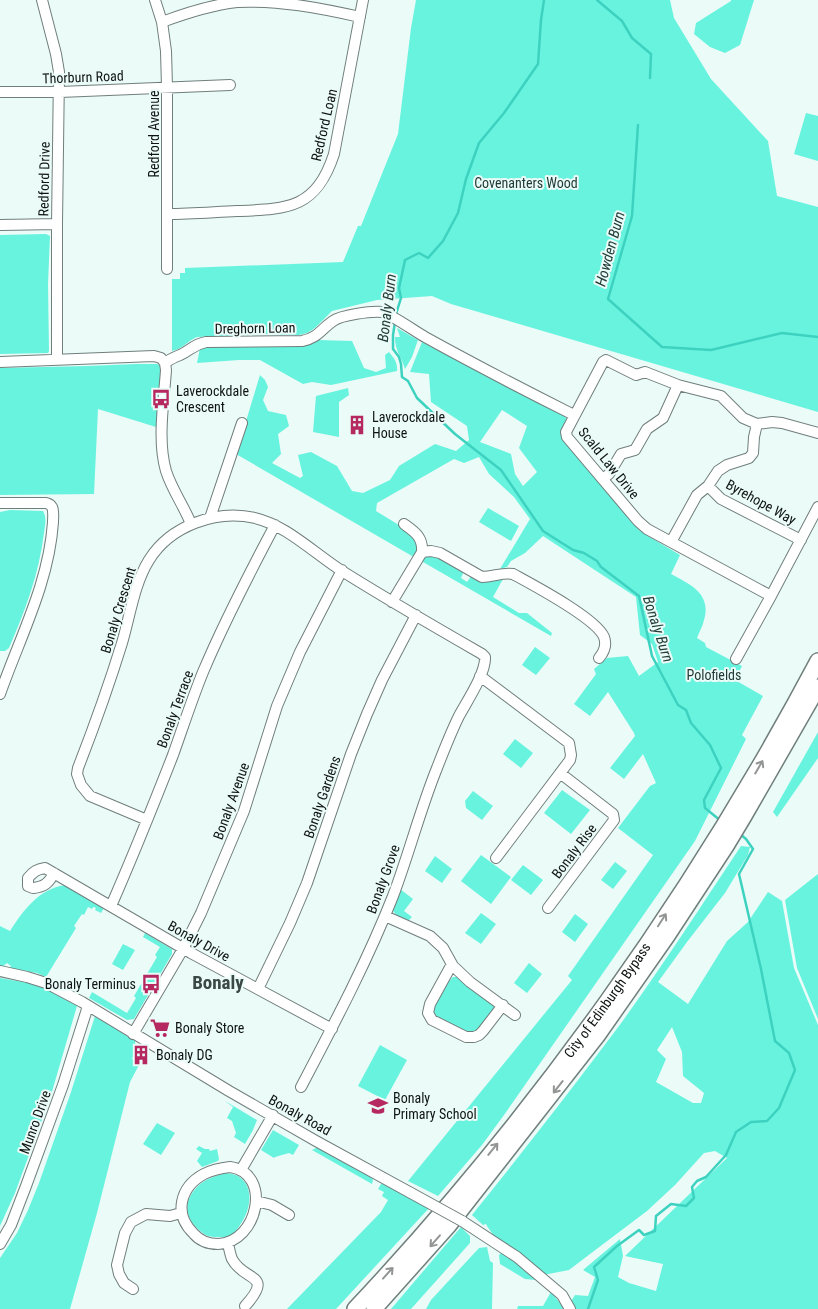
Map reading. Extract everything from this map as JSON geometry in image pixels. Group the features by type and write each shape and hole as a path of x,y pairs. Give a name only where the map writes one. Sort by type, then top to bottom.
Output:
{"highway":[{"name":"City of Edinburgh Bypass","path":"739,812 818,662"},
{"name":"City of Edinburgh Bypass","path":"374,1309 449,1225 586,1051 667,936 739,812 818,687"},
{"name":"City of Edinburgh Bypass","path":"355,1309 439,1217 560,1065 657,928 721,842"}],"street":[{"name":"Redford Drive","path":"42,0 56,54 60,92 57,224 57,360"},
{"name":"Redford Avenue","path":"155,0 162,22 166,52 167,269"},
{"name":"Redford Loan","path":"168,214 278,209 294,205 312,194 326,175 334,154 363,0"},
{"path":"162,22 215,6 238,2 268,1 301,4 360,18"},
{"name":"Thorburn Road","path":"0,92 60,92 230,85"},
{"path":"0,225 57,224"},
{"name":"Dreghorn Loan","path":"165,362 182,354 196,344 206,342 302,341 320,334 332,322 345,315 382,312 477,365 574,415"},
{"path":"0,362 154,356 161,358 165,362 166,370 162,450 172,487 191,524"},
{"name":"Scald Law Drive","path":"757,424 743,418 721,396 678,385 645,372 636,375 606,360 603,362 574,415 566,435 638,521 647,529 771,596"},
{"path":"603,479 609,474 621,454 635,450 648,429 663,418 678,385"},
{"path":"671,542 697,495 708,486 718,471 727,464 748,458 754,453 754,437 757,424 782,423 818,433"},
{"path":"210,518 238,428"},
{"name":"Byrehope Way","path":"708,486 721,498 801,540"},
{"path":"0,503 46,503 51,505 53,509 48,557 40,587 0,694"},
{"path":"736,659 818,508"},
{"name":"Bonaly Crescent","path":"147,820 90,796 81,785 78,768 113,672 139,579 149,560 162,544 191,524 210,518 234,516 255,518 275,525 392,602 482,654 485,657 485,661 480,676"},
{"path":"392,602 422,552 420,538 404,524"},
{"name":"Bonaly Terrace","path":"111,906 147,820 216,642 247,576 275,525"},
{"path":"422,552 440,552 482,577 506,573 513,574 567,605 595,625 603,635 605,643 603,653 598,658"},
{"name":"Bonaly Avenue","path":"133,1034 183,949 214,885 244,811 277,706 300,652 342,570"},
{"name":"Bonaly Gardens","path":"258,989 307,883 351,754 367,714 390,663 416,615"},
{"path":"0,659 12,661"},
{"path":"480,676 569,743 571,755 570,760 496,858"},
{"name":"Bonaly Grove","path":"301,1087 364,965 397,885 437,767 458,718 480,676"},
{"name":"Bonaly Rise","path":"548,908 614,820 613,814 560,773"},
{"name":"Bonaly Drive","path":"54,873 183,949 332,1029"},
{"path":"385,916 430,936 443,948 452,964 470,982 515,1014"},
{"path":"452,964 430,1004 428,1013 432,1020 466,1036 474,1037 483,1031 503,1005"},
{"name":"Bonaly Road","path":"0,971 46,983 272,1116 462,1221 517,1257 562,1295 570,1309"},
{"name":"Munro Drive","path":"0,1244 11,1225 26,1186 63,1085 88,1006"},
{"path":"241,1170 272,1116"},
{"path":"230,1167 241,1170 254,1185 256,1201 254,1213 247,1228 237,1238 228,1243 213,1244 198,1238 189,1228 182,1213 184,1195 191,1185 203,1175 230,1167"},
{"path":"256,1201 272,1205 289,1215"},
{"path":"133,1289 124,1283 117,1265 125,1233 131,1222 146,1214 170,1216 182,1213"},
{"path":"228,1243 232,1258 258,1284 257,1292 244,1306"}],"green space":[{"name":"Covenanters Wood","path":"416,0 670,0 674,18 711,79 768,141 777,196 818,207 818,412 451,304 432,296 377,300 332,311 315,328 299,335 268,334 197,337 179,349 172,351 172,279 180,279 180,273 185,273 185,268 343,262 358,226 361,226 398,134"},
{"path":"731,0 754,0 740,45 725,53 710,47 694,34 696,23"},
{"path":"806,113 818,116 818,161 794,154"},
{"path":"46,234 50,236 48,284 49,351 48,353 0,354 0,235"},
{"path":"397,328 418,340 405,369 396,346 395,337 400,337"},
{"path":"318,340 352,341 364,368 376,372 386,368 385,355 389,352 396,363 397,371 331,385 312,382 303,384 260,360 197,363 200,348 272,347"},
{"name":"Polofields","path":"422,342 565,416 566,422 561,435 562,439 638,529 680,555 671,574 697,591 705,603 704,620 697,638 705,643 706,647 742,666 735,680 763,696 742,735 746,739 695,841 504,1115 482,1145 438,1196 408,1181 572,980 568,976 653,855 618,828 650,786 656,783 643,754 624,779 610,768 635,736 634,733 608,692 590,716 574,704 596,674 594,669 607,658 628,656 639,676 658,662 652,644 640,635 636,597 543,536 525,553 511,561 507,567 500,569 530,519 514,497 489,474 479,457 464,463 454,459 377,503 376,511 407,530 417,540 418,553 412,556 236,454 260,375 268,387 263,400 268,411 286,415 289,426 278,434 281,454 272,463 300,478 303,476 298,455 311,452 337,466 352,491 363,493 390,480 399,466 435,444 456,451 469,440 467,426 431,402 429,374 410,372","holes":["502,410 527,426 519,448 537,472 523,486 515,474 511,454 480,442"]},
{"path":"157,364 161,366 161,385 156,427 98,409 94,494 0,495 0,368"},
{"path":"348,388 349,395 339,402 339,437 313,432 316,396"},
{"path":"488,508 519,526 511,541 479,522"},
{"path":"10,510 43,511 45,525 39,563 26,606 9,648 5,651 0,651 0,512"},
{"path":"428,555 441,557 464,571 461,578 467,582 472,575 483,581 503,579 493,597 519,613 527,613 552,633 551,636 423,562 423,558"},
{"path":"535,647 550,658 536,675 522,665"},
{"path":"818,732 818,758 777,817 773,812"},
{"path":"515,739 533,753 521,768 503,754"},
{"path":"562,790 590,810 571,834 544,813"},
{"path":"473,791 493,806 482,820 466,808 465,801"},
{"path":"741,846 750,847 748,855 725,893 658,982 688,1004 727,941 748,922 768,892 782,901 794,968 818,1025 818,1309 566,1309 575,1295 588,1296 595,1277 583,1270 620,1239 623,1256 618,1277 629,1283 656,1291 663,1264 625,1256 727,1158 715,1151 704,1153 675,1185 647,1211 569,1270 543,1275 496,1239 486,1224 483,1225 472,1215 619,1026","holes":["672,1027 682,1052 683,1076 704,1093 701,1103 693,1103 656,1082 666,1059 657,1050"]},
{"path":"481,855 511,877 491,904 461,881"},
{"path":"435,856 452,869 442,883 425,871"},
{"path":"615,862 627,871 613,889 601,880"},
{"path":"523,865 543,880 531,895 511,880"},
{"path":"818,874 818,1019 797,968 785,900"},
{"path":"66,885 104,908 101,913 95,910 96,908 88,907 84,915 82,914 74,926 76,928 46,977 37,973 10,968 11,966 7,963 2,967 0,966 0,926 10,931 26,908 40,896 56,887"},
{"path":"400,889 413,899 404,911 412,917 407,922 396,915 392,909"},
{"path":"481,913 496,924 481,944 465,933"},
{"path":"575,914 588,924 575,942 562,932"},
{"path":"145,933 172,949 172,954 134,1019 127,1020 89,998 92,992 127,1013 136,998 134,996 157,957 155,955 160,947 143,937"},
{"path":"123,944 135,950 123,970 112,964"},
{"path":"529,963 542,974 527,993 514,983"},
{"path":"453,977 459,977 496,1004 481,1028 470,1035 433,1017 432,1008"},
{"path":"0,978 28,983 46,989 77,1006 51,1095 15,1193 0,1226"},
{"path":"95,1016 135,1041 136,1049 132,1059 140,1063 130,1082 97,1213 70,1309 0,1309 0,1258 17,1233 39,1183"},
{"path":"380,1045 407,1060 385,1100 358,1086"},
{"path":"225,1101 257,1120 245,1144 234,1137 236,1133 232,1121 227,1118 233,1107"},
{"path":"157,1123 175,1133 161,1155 143,1144"},
{"path":"273,1130 299,1145 293,1155 289,1153 274,1158 261,1150"},
{"path":"199,1146 210,1151 217,1149 218,1161 202,1167 197,1161 202,1153 196,1149"},
{"path":"318,1147 371,1177 373,1180 372,1184 312,1150"},
{"path":"225,1173 235,1175 247,1185 249,1192 248,1209 240,1225 232,1234 224,1237 209,1236 198,1229 189,1218 187,1205 198,1186 211,1178"},
{"path":"384,1183 430,1207 336,1309 287,1309 381,1212 388,1200 382,1196 384,1192 378,1189"},
{"path":"461,1227 470,1236 470,1243 411,1309 391,1309"},
{"path":"487,1247 490,1261 493,1263 492,1309 426,1309 431,1300 479,1248"},
{"path":"502,1252 539,1279 525,1279 500,1264 499,1255"},
{"path":"551,1292 565,1309 517,1309 518,1306 543,1306"}],"waterway":[{"name":"Bonaly Burn","path":"396,314 401,298 399,288 405,260 419,253 428,258 443,241 458,213 466,179 479,143 504,113 538,64 544,0"},
{"name":"Howden Burn","path":"597,0 622,21 632,38 651,54 650,78"},
{"name":"Howden Burn","path":"638,125 632,216 608,299 662,347 711,350 782,333 818,337"},
{"name":"Bonaly Burn","path":"395,322 393,349 399,357 402,377 408,381 417,398 455,434 501,470 543,531 573,550 584,553 597,561 601,567 639,596 652,656 678,705 686,710 691,723 710,745 721,768 704,800 705,808 721,821"},
{"name":"Bonaly Burn","path":"588,1309 598,1280 594,1267 617,1246 639,1230 644,1235 655,1231 656,1216 671,1204 686,1206 694,1198 692,1187 697,1181 706,1177 726,1155 736,1132 751,1122 767,1121 779,1108 795,1070 789,1053 775,1041 739,874 753,849 740,834"}],"place":[{"name":"Laverockdale Crescent","path":"161,399"},
{"name":"Laverockdale House","path":"357,425"},
{"name":"Bonaly Terminus","path":"151,984"},
{"name":"Bonaly Store","path":"160,1028"},
{"name":"Bonaly DG","path":"141,1055"},
{"name":"Bonaly Primary School","path":"378,1106"}],"district":[{"name":"Bonaly","path":"218,982"}]}
